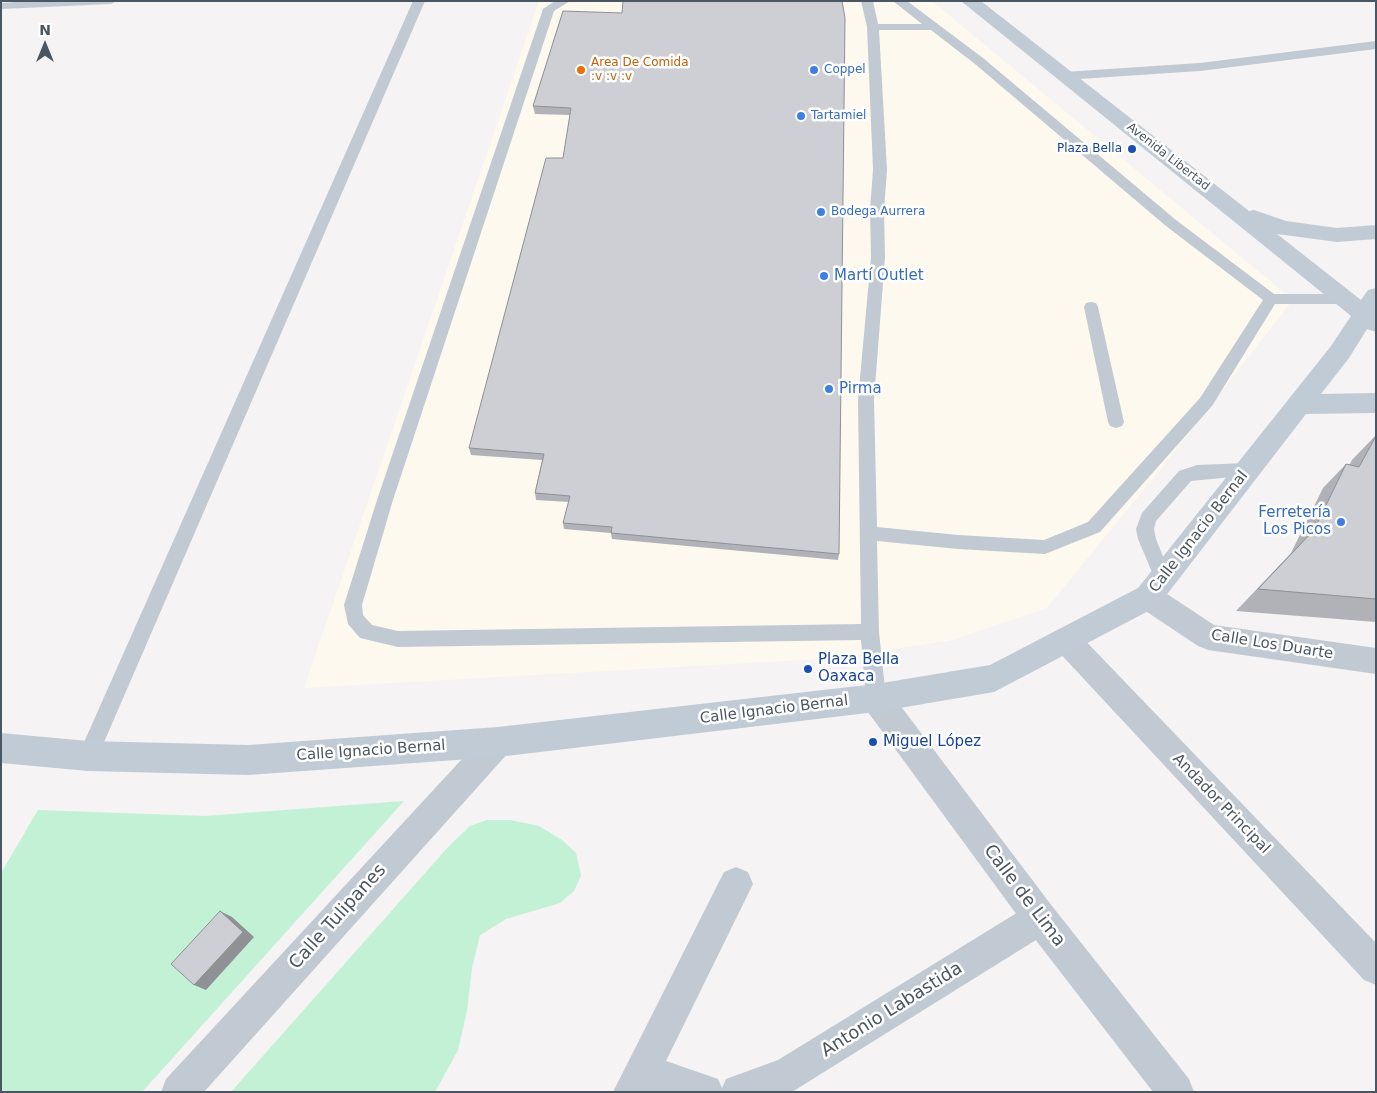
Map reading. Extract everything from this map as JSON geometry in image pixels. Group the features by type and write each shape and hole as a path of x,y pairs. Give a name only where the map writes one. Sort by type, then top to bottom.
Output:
{"main road":[{"name":"Avenida Libertad","path":"970,1 1346,299 1372,311"},
{"path":"1234,210 1283,228 1337,235 1376,232"},
{"name":"Calle Ignacio Bernal","path":"1,748 88,756 248,760 498,742 876,698 994,678 1066,640 1156,588 1372,311"},
{"path":"1297,405 1347,402 1376,403"}],"street":[{"name":"Calle Los Duarte","path":"1156,588 1208,637 1376,661"},
{"name":"Andador Principal","path":"1066,640 1376,968"},
{"name":"Calle de Lima","path":"876,698 1040,918 1176,1092"},
{"name":"Calle Tulipanes","path":"179,1092 498,742"},
{"path":"705,1092 637,1082 736,884"},
{"name":"Antonio Labastida","path":"739,1092 788,1075 1040,918"}],"lane":[{"path":"1,6 111,1"},
{"path":"88,756 419,1"},
{"path":"564,1 549,8 385,500 353,605 354,618 367,632 398,639 870,632"},
{"path":"867,1 872,27 880,170 877,210 878,257 866,400 870,632 876,698"},
{"path":"899,1 979,61 1171,223 1271,299 1346,299"},
{"path":"872,27 933,27"},
{"path":"1064,76 1200,67 1376,44"},
{"path":"868,533 958,542 1045,547 1094,527 1206,402 1271,299"},
{"path":"1091,307 1116,422"},
{"path":"1156,588 1145,528 1148,518 1185,476 1197,472 1247,470"}],"shaded area":[{"name":"Plaza Bella","path":"539,1 932,1 1293,300 1162,467 1047,608 949,641 821,659 304,688"}],"green space":[{"path":"404,801 142,1092 1,1092 1,873 38,810 205,816"},
{"path":"487,820 510,820 539,826 562,840 576,853 581,876 574,891 560,903 506,919 480,935 472,968 467,1011 458,1050 435,1092 231,1092 449,846 470,826"}],"building":[{"path":"623,1 842,1 845,18 839,554 611,533 612,527 563,523 570,496 535,493 544,454 469,448 546,158 563,158 571,108 533,106 563,11 622,13"},
{"name":"Ferretería Los Picos","path":"1376,436 1376,599 1258,589 1314,530 1346,464 1359,467"},
{"path":"220,911 243,932 194,985 171,964"}],"place":[{"name":"Area De Comida :v :v :v","path":"581,70"},
{"name":"Coppel","path":"814,70"},
{"name":"Tartamiel","path":"801,116"},
{"name":"Plaza Bella","path":"1132,149"},
{"name":"Bodega Aurrera","path":"821,212"},
{"name":"Martí Outlet","path":"824,276"},
{"name":"Pirma","path":"829,389"},
{"name":"Ferretería Los Picos","path":"1341,522"},
{"name":"Plaza Bella Oaxaca","path":"808,669"},
{"name":"Miguel López","path":"873,742"}]}
